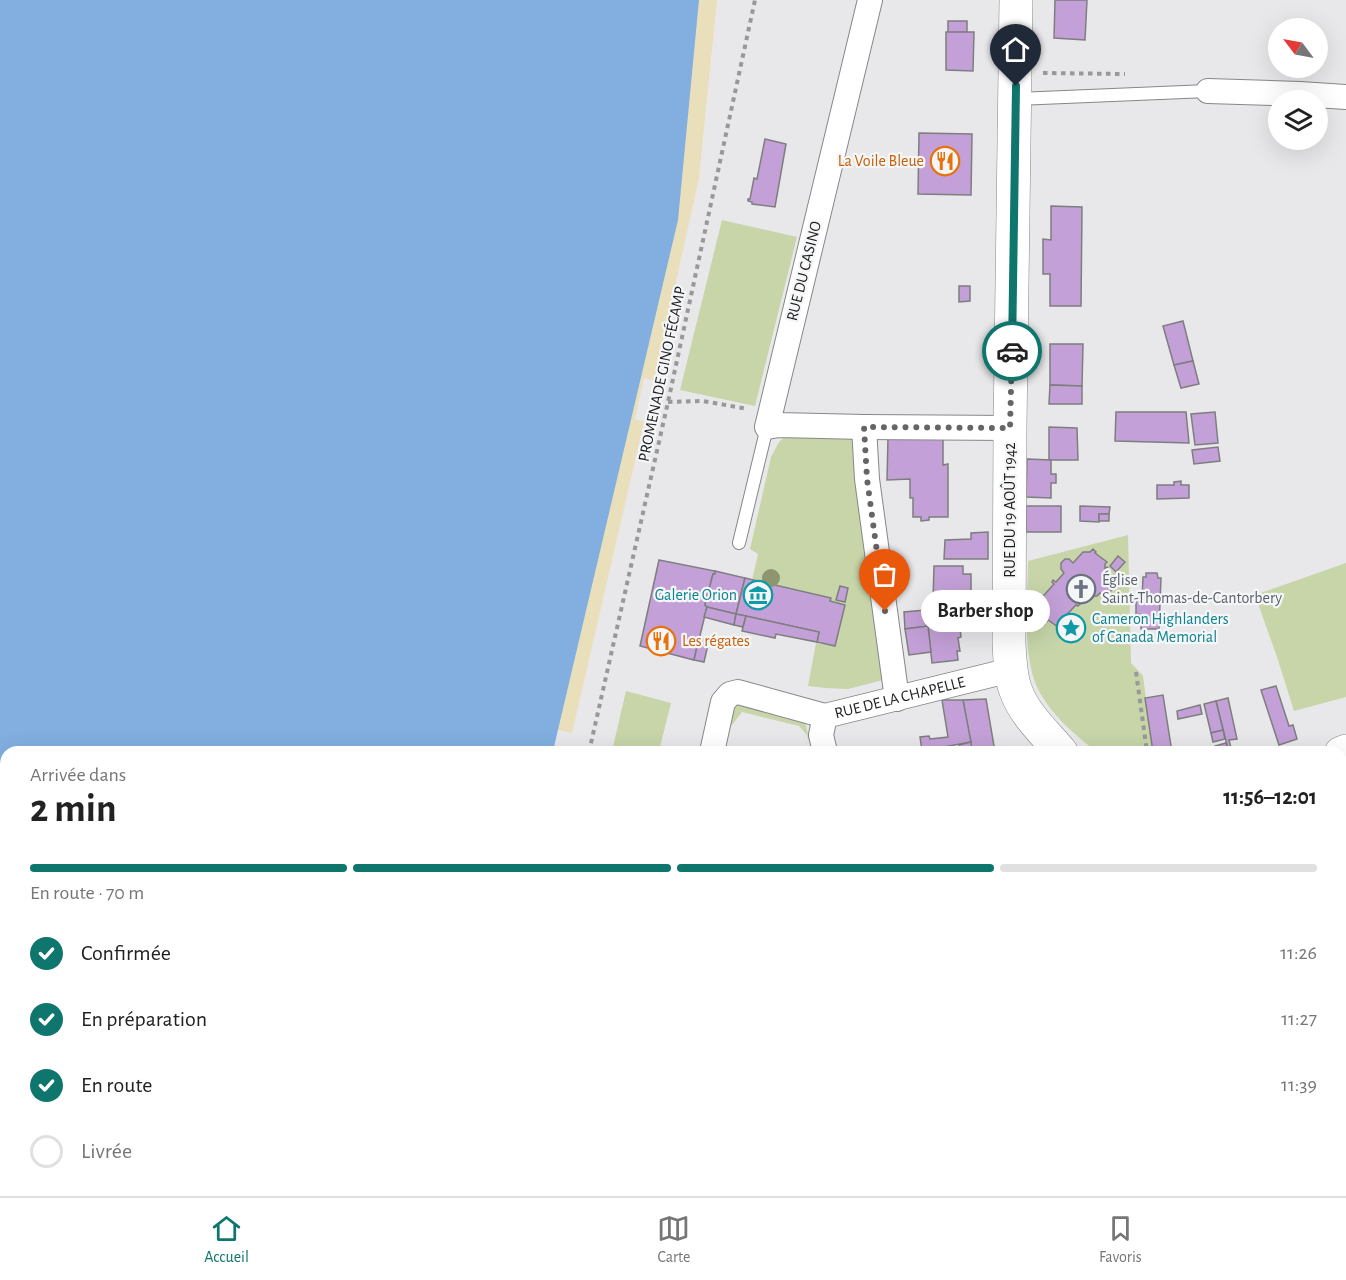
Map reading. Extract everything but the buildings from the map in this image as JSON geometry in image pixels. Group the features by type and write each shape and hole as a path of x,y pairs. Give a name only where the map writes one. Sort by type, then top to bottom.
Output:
{"main road":[{"name":"RUE DU 19 AOÛT 1942","path":"1017,0 1009,643 1011,670 1016,690 1025,709 1056,746"}],"street":[{"name":"RUE DU CASINO","path":"769,418 870,0"},
{"path":"1208,91 1346,97"},
{"path":"769,418 779,425 1010,428"},
{"path":"864,427 867,479 897,699"},
{"name":"RUE DE LA CHAPELLE","path":"823,746 820,735 825,716 1011,670"},
{"path":"713,746 723,702 730,694 738,692 825,716"}],"lane":[{"path":"1016,99 1208,91"},
{"name":"RUE DU CASINO","path":"739,543 769,418"}],"path":[{"name":"PROMENADE GINO FÉCAMP","path":"590,746 755,0"},
{"path":"668,402 704,401 760,411 769,418"},
{"path":"1136,672 1147,746"}],"green space":[{"path":"722,220 797,237 755,406 680,390"},
{"path":"787,435 850,437 853,442 883,680 848,689 808,686 816,643 835,646 845,605 830,601 830,598 752,580 758,554 750,549 771,457 779,442"},
{"path":"1128,535 1131,663 1143,676 1152,746 1089,746 1057,717 1045,701 1034,679 1030,663 1027,628 1028,561"},
{"path":"1346,563 1346,697 1294,711 1255,595"},
{"path":"626,691 671,703 660,746 613,746"},
{"path":"742,701 797,716 806,725 809,740 799,726 742,712 732,725 727,724 730,709"}],"sand":[{"path":"629,0 717,0 699,178 654,381 644,378 635,419 644,422 572,733 550,728 494,746 477,746"}],"water":[{"path":"0,0 699,0 678,220 554,746 0,746"}],"way so far":[{"path":"885,611 867,479 864,427 1010,428 1012,351"}],"place":[{"name":"La Voile Bleue","path":"945,161"},
{"name":"Église Saint-Thomas-de-Cantorbery","path":"1081,589"},
{"name":"Galerie Orion","path":"758,595"},
{"name":"Barber shop","path":"885,611"},
{"name":"Cameron Highlanders of Canada Memorial","path":"1071,628"},
{"name":"Les régates","path":"661,641"}],"route":[{"path":"1012,351 1016,86"}]}
